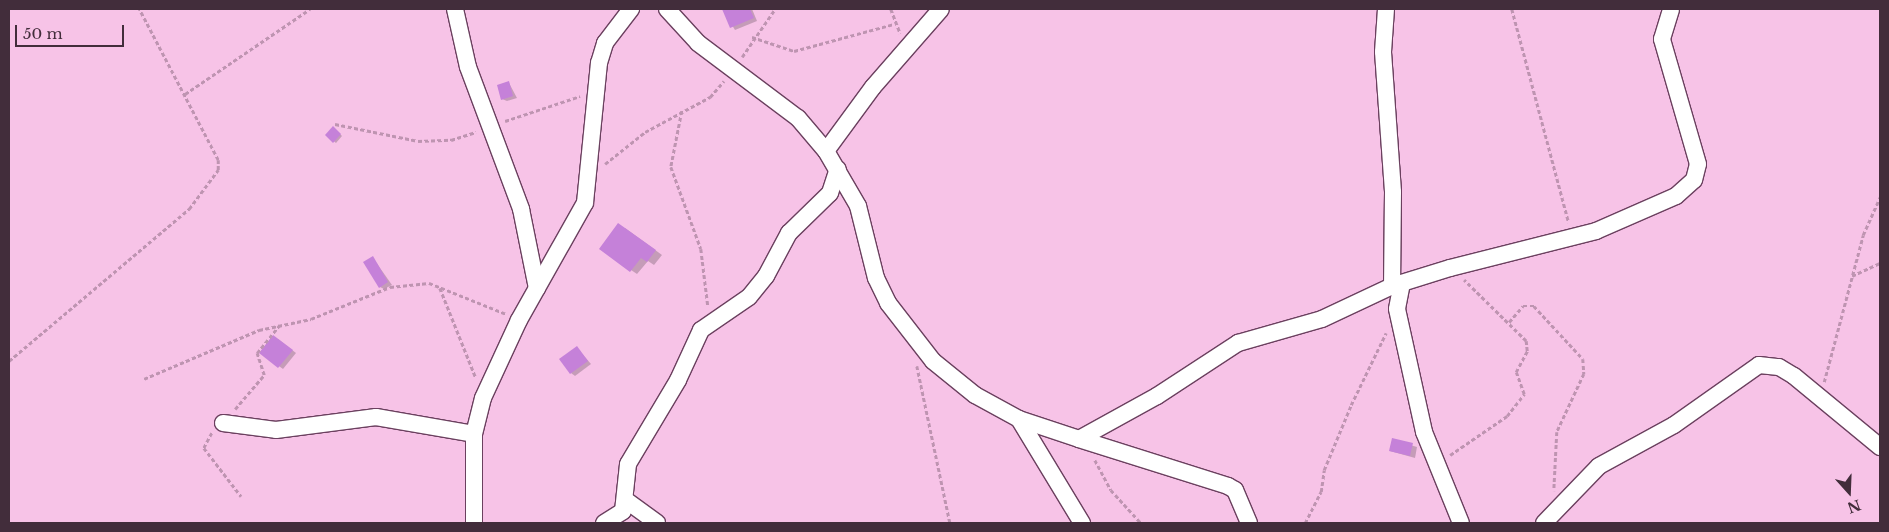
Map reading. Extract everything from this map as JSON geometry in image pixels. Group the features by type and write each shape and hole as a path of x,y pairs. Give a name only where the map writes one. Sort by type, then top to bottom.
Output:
{"street":[{"path":"456,9 456,26 489,127 521,209 537,288"},
{"path":"474,523 474,434 483,398 519,320 585,203 596,91 606,43 631,9"},
{"path":"667,9 698,43 736,69 798,118 826,151 858,206 876,278 910,336 975,395 1018,419 1228,486 1235,490 1250,523"},
{"path":"1386,9 1383,52 1393,192 1397,309 1430,455 1461,523"},
{"path":"1083,440 1157,396 1238,343 1322,319 1397,285 1450,268 1575,236 1641,213 1676,196 1694,180 1696,146 1662,39 1671,9"},
{"path":"826,151 909,44 938,10"},
{"path":"604,523 623,511 627,501 625,479 634,451 706,325 748,298 766,276 789,233 830,194 838,169"},
{"path":"1548,519 1599,466 1674,425 1745,371 1759,365 1779,367 1820,397 1880,447"},
{"path":"223,423 276,430 376,417 474,434"},
{"path":"1018,419 1082,523"},
{"path":"627,501 657,523"}],"path":[{"path":"9,361 189,209 218,170 218,160 139,9"},
{"path":"185,94 310,9"},
{"path":"602,167 645,132 710,97 736,69 752,37 775,9"},
{"path":"891,9 894,24 909,44"},
{"path":"1512,9 1563,209 1575,236"},
{"path":"752,37 794,51 894,24"},
{"path":"335,124 436,142 489,127 596,91"},
{"path":"682,111 671,167 705,265 709,298 706,325"},
{"path":"1820,397 1852,276 1880,197"},
{"path":"1852,276 1880,263"},
{"path":"1448,458 1522,400 1524,390 1516,372 1527,346 1508,322 1450,268"},
{"path":"144,379 259,330 311,319 390,287 429,283 519,320"},
{"path":"440,288 483,398"},
{"path":"1508,322 1523,306 1534,306 1583,359 1584,374 1557,432 1548,519"},
{"path":"1305,523 1321,492 1324,470 1351,405 1397,309"},
{"path":"916,364 950,523"},
{"path":"1083,440 1111,490 1141,523"}],"building":[{"path":"722,9 750,9 754,18 730,28"},
{"path":"509,81 513,96 501,100 497,85"},
{"path":"333,126 341,134 333,143 325,135"},
{"path":"618,223 656,250 647,262 641,258 630,272 599,249"},
{"path":"373,256 388,282 379,288 363,262"},
{"path":"273,335 293,350 278,368 259,353"},
{"path":"577,346 588,361 570,374 559,359"},
{"path":"1392,438 1413,443 1410,456 1389,451"}]}
